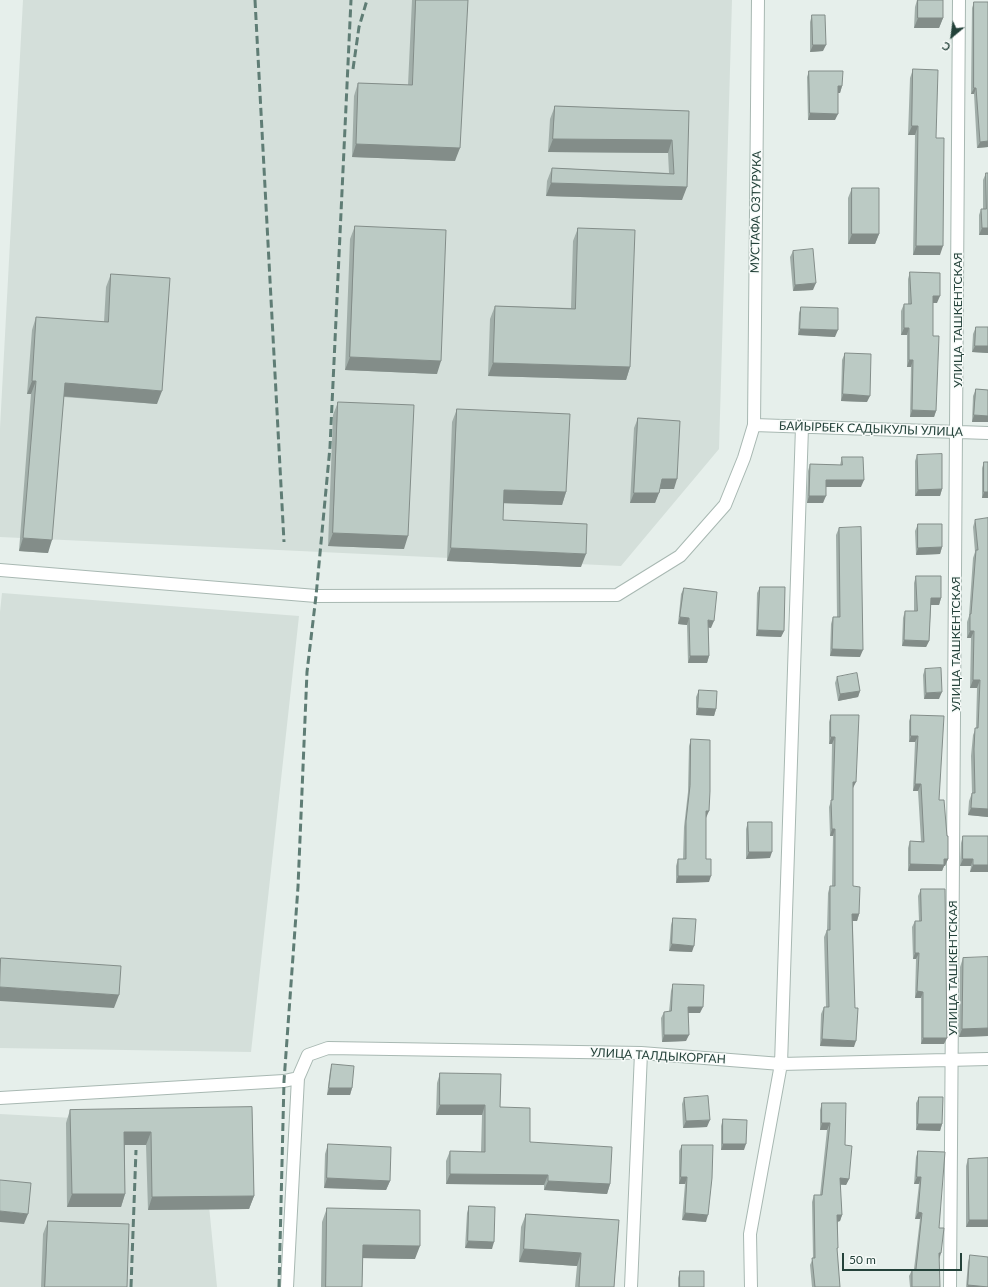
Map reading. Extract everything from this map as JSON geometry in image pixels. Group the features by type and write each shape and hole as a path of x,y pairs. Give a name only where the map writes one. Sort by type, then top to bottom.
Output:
{"street":[{"name":"МУСТАФА ОЗТУРУКА","path":"0,570 316,596 617,595 680,556 725,505 744,458 754,425 758,0"},
{"name":"УЛИЦА ТАШКЕНТСКАЯ","path":"950,1287 959,0"},
{"name":"БАЙЫРБЕК САДЫКУЛЫ УЛИЦА","path":"754,425 988,433"},
{"path":"751,1287 750,1234 781,1064 802,427"},
{"name":"УЛИЦА ТАЛДЫКОРГАН","path":"298,1078 308,1055 328,1048 641,1053 781,1064 988,1059"},
{"path":"631,1287 641,1053"},
{"path":"0,1098 284,1081 298,1078 287,1287"}],"shaded area":[{"path":"23,0 732,0 719,449 621,566 0,537 0,428"},
{"path":"2,593 299,616 251,1052 0,1048 0,612"},
{"path":"0,1114 201,1125 217,1287 0,1287"}],"building":[{"path":"416,0 468,0 460,148 356,144 358,83 412,85"},
{"path":"918,0 943,0 943,18 918,18"},
{"path":"974,2 988,2 988,141 980,142 976,88 974,88"},
{"path":"812,15 825,15 826,45 813,45"},
{"path":"913,69 938,70 936,138 944,138 943,246 916,246 918,126 912,126"},
{"path":"809,71 843,71 842,86 838,86 838,114 810,113"},
{"path":"555,106 689,111 687,187 551,183 552,168 674,174 672,140 553,139"},
{"path":"986,173 988,173 988,228 982,228 981,209 986,209"},
{"path":"852,188 879,188 879,234 852,234"},
{"path":"355,226 446,230 441,361 350,357"},
{"path":"578,228 635,230 630,367 493,363 495,306 575,309"},
{"path":"813,249 816,283 795,285 793,251"},
{"path":"910,272 940,273 940,296 933,296 933,336 939,336 936,411 912,410 913,360 909,360 909,328 904,328 904,304 911,304"},
{"path":"111,274 170,278 162,391 65,383 52,540 23,538 36,381 32,381 36,317 108,322"},
{"path":"801,307 838,308 838,330 800,329"},
{"path":"976,327 988,327 988,346 975,346"},
{"path":"845,353 871,354 870,396 843,394"},
{"path":"976,389 988,390 988,416 974,415"},
{"path":"338,402 414,405 408,536 333,533"},
{"path":"457,409 570,414 566,492 504,490 503,520 587,524 586,554 451,548"},
{"path":"638,418 680,421 677,479 662,479 659,493 634,493"},
{"path":"942,454 942,489 918,490 917,455"},
{"path":"842,457 863,457 864,480 826,480 826,496 809,496 810,464 842,465"},
{"path":"984,462 988,462 988,492 984,492"},
{"path":"988,518 988,809 971,808 972,793 975,793 974,749 975,728 978,728 980,680 973,680 974,631 970,631 970,614 976,550 978,550 975,520"},
{"path":"918,524 942,524 942,547 918,548"},
{"path":"861,527 863,650 832,649 833,617 840,617 839,528"},
{"path":"916,576 941,576 941,598 931,598 929,641 904,640 905,611 917,611"},
{"path":"760,587 785,587 784,631 758,630"},
{"path":"684,588 717,592 714,621 708,620 709,656 690,656 689,618 680,617"},
{"path":"941,668 942,692 926,693 925,669"},
{"path":"857,673 860,691 840,694 837,677"},
{"path":"699,690 717,691 716,709 698,708"},
{"path":"831,715 859,715 856,782 853,782 853,886 860,887 859,914 852,914 855,1008 858,1008 856,1041 822,1039 824,1007 829,1007 827,930 830,930 830,886 835,886 835,829 832,829 831,800 833,800 835,737 831,737"},
{"path":"911,715 944,716 939,800 944,800 948,836 948,859 944,859 944,865 910,864 910,841 924,842 921,784 915,784 918,736 911,736"},
{"path":"691,739 710,740 710,791 709,811 706,811 706,859 711,859 711,876 678,876 678,859 686,859 686,821 690,786"},
{"path":"748,822 772,822 772,852 749,852"},
{"path":"963,836 988,836 988,865 973,865 973,859 963,859"},
{"path":"921,889 945,889 947,1038 923,1038 923,992 917,991 919,953 915,953 915,921 921,921"},
{"path":"673,918 696,919 694,946 672,944"},
{"path":"988,957 988,1028 962,1029 963,958"},
{"path":"1,958 121,966 119,995 0,987"},
{"path":"673,984 704,985 703,1007 688,1007 689,1035 664,1035 664,1012 671,1011"},
{"path":"332,1064 354,1066 352,1088 329,1088"},
{"path":"440,1073 501,1074 500,1107 530,1108 530,1142 612,1147 610,1184 548,1181 548,1175 450,1174 450,1151 485,1152 485,1105 440,1105"},
{"path":"708,1096 710,1120 686,1121 684,1098"},
{"path":"919,1097 943,1097 942,1124 918,1124"},
{"path":"822,1103 846,1103 845,1145 852,1146 849,1179 840,1178 842,1215 837,1215 837,1248 840,1287 815,1287 812,1258 815,1258 814,1195 822,1195 830,1123 822,1123"},
{"path":"252,1107 254,1196 152,1197 151,1132 124,1132 125,1194 72,1194 70,1110"},
{"path":"723,1119 747,1120 746,1144 723,1144"},
{"path":"328,1144 391,1147 390,1181 327,1178"},
{"path":"682,1145 713,1145 712,1178 708,1215 685,1213 687,1177 681,1177"},
{"path":"918,1151 945,1152 939,1228 944,1228 941,1253 939,1253 940,1287 912,1287 912,1270 916,1269 922,1213 918,1212 921,1177 917,1177"},
{"path":"988,1158 988,1220 969,1220 968,1159"},
{"path":"0,1180 31,1183 28,1214 0,1211"},
{"path":"469,1206 495,1207 494,1242 468,1241"},
{"path":"327,1208 420,1210 420,1246 363,1245 362,1287 326,1287"},
{"path":"526,1214 619,1220 614,1287 579,1287 581,1253 524,1249"},
{"path":"48,1221 129,1224 127,1287 45,1287"},
{"path":"970,1255 988,1257 988,1287 968,1285"},
{"path":"680,1271 704,1271 704,1287 680,1287"}],"railway":[{"path":"255,0 284,542"},
{"path":"279,1287 284,1081 298,887 307,672 316,596 330,447 351,0"},
{"path":"353,69 359,27 367,0"},
{"path":"131,1287 136,1150"}]}
